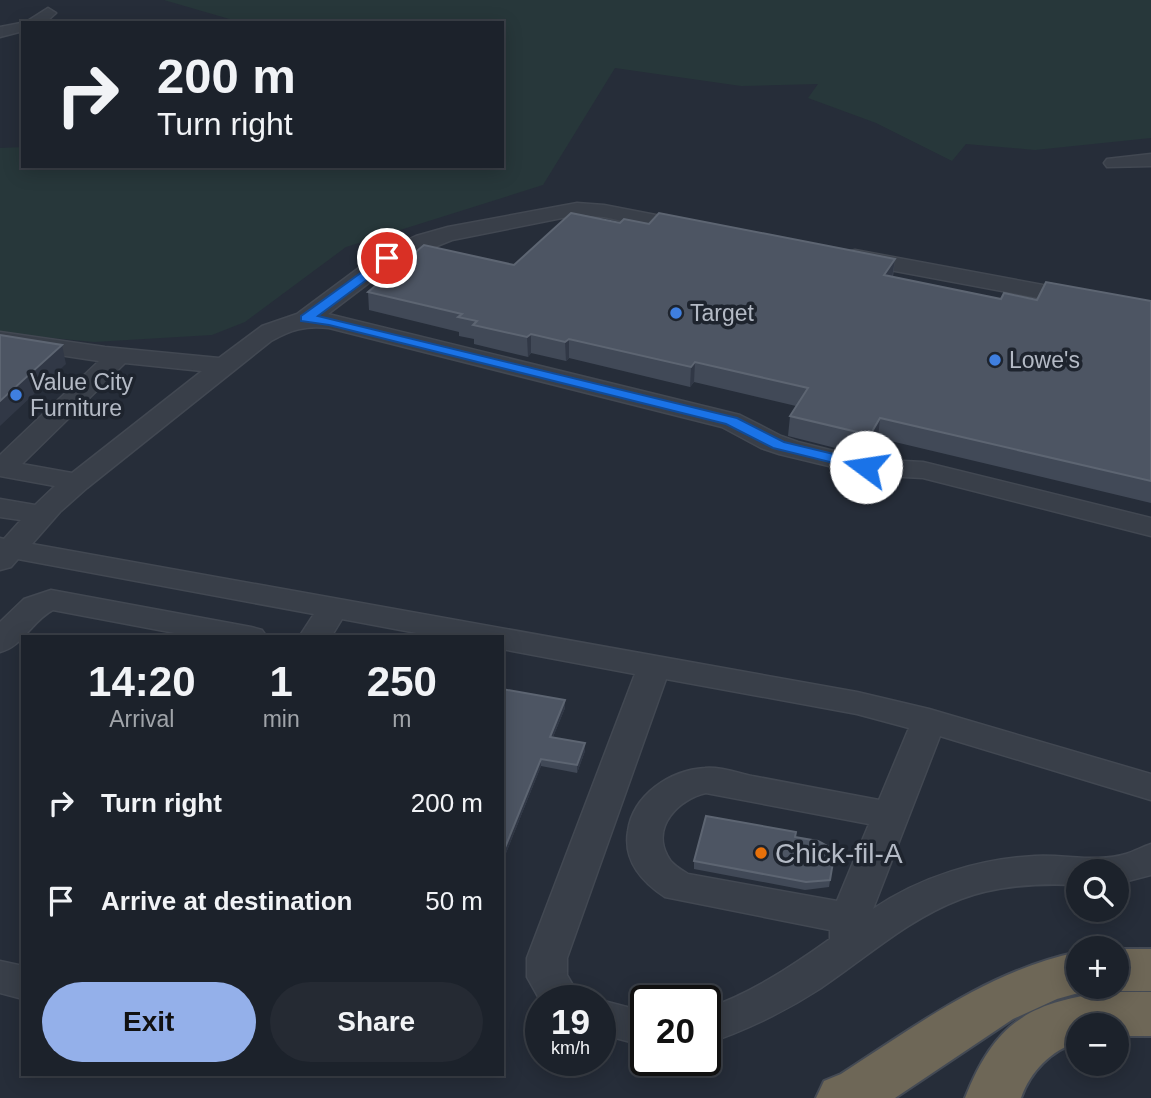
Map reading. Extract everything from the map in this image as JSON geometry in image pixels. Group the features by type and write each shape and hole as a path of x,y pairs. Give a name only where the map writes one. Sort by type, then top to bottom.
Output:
{"highway":[{"path":"1129,970 1151,970"},
{"path":"845,1098 861,1091 1017,992 1045,980 1066,976"},
{"path":"993,1098 1006,1069 1017,1054 1031,1041 1061,1024 1087,1016 1120,1012 1151,1014"}],"street":[{"path":"36,21 48,13"},
{"path":"0,32 21,27"},
{"path":"1114,163 1151,160"},
{"path":"4,553 77,482 270,331 306,319 387,258 424,241 447,234 577,209 604,211 709,233"},
{"path":"837,256 908,265 1151,312"},
{"path":"306,319 329,321 737,422 771,442 866,467 923,470 1151,527"},
{"path":"0,339 223,366"},
{"path":"1,468 119,355"},
{"path":"1,468 77,482"},
{"path":"0,508 42,515"},
{"path":"4,553 483,635"},
{"path":"0,641 25,614 42,602 51,600 240,635"},
{"path":"316,635 334,608"},
{"path":"504,639 857,703 929,721 1151,787"},
{"path":"552,985 547,977 547,958 654,666"},
{"path":"850,933 861,887 929,721"},
{"path":"850,933 671,884 652,869 645,853 650,818 658,803 672,791 690,782 706,780 890,815"},
{"path":"721,1022 768,1001 850,933 924,897 978,878 1035,870 1126,868 1151,858"},
{"path":"0,978 21,983"}],"shaded area":[{"path":"164,0 1151,0 1151,138 1035,150 966,144 952,161 876,123 808,98 818,84 741,86 615,68 543,185 346,247 245,322 212,335 94,342 0,333 0,148 21,147 21,168 504,168 504,21 236,21"}],"building":[{"path":"571,213 620,223 624,219 649,224 659,213 895,259 884,275 1001,299 1004,293 1037,300 1046,282 1151,301 1151,481 880,418 870,435 790,416 808,388 695,362 691,367 569,339 565,342 531,334 527,337 473,325 477,321 458,317 462,314 368,292 424,245 514,265"},
{"path":"0,335 62,345 0,401"},
{"path":"504,689 565,700 550,737 585,743 577,765 541,759 504,850"},
{"name":"Chick-fil-A","path":"706,816 796,832 795,837 818,841 835,850 830,880 806,882 694,861"}],"place":[{"name":"Target","path":"676,313"},
{"name":"Lowe's","path":"995,360"},
{"name":"Value City Furniture","path":"16,395"},
{"name":"Chick-fil-A","path":"761,853"}],"route":[{"path":"387,258 306,319 329,321 737,422 779,445 866,467"}]}
